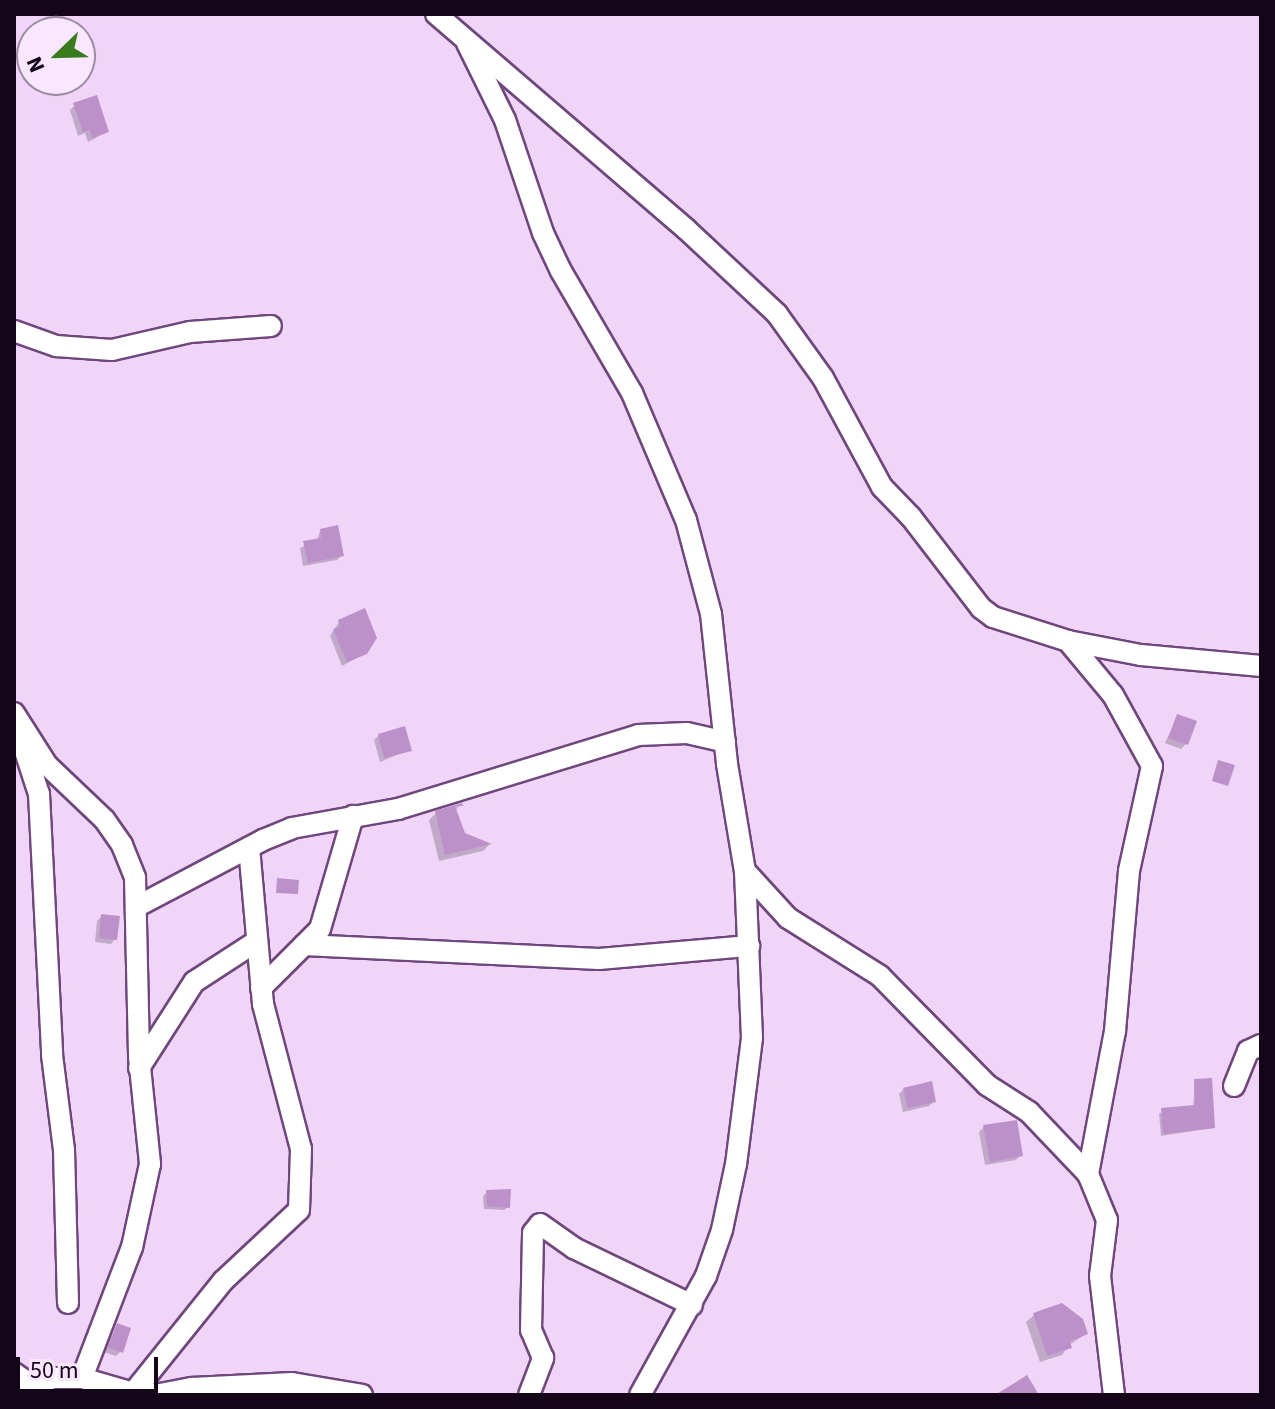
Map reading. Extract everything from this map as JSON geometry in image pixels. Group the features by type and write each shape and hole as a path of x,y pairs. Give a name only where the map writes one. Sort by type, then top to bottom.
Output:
{"street":[{"path":"436,14 588,142 777,314 823,378 882,487 911,517 981,608 993,617 1068,641 1141,655 1261,666"},
{"path":"467,43 505,120 543,233 561,271 632,393 686,520 711,614 725,742 745,871 752,1038 736,1164 722,1230 692,1305 640,1395"},
{"path":"14,331 56,346 112,350 190,332 271,326"},
{"path":"1068,641 1113,695 1152,766 1129,871 1115,1031 1088,1174"},
{"path":"14,715 47,765 104,819 122,845 134,872 139,1068 150,1164 132,1247 82,1378"},
{"path":"14,715 39,794 52,1055 64,1150 68,1303"},
{"path":"136,907 292,828 398,809 638,735 687,733 725,742"},
{"path":"261,988 320,929 353,816"},
{"path":"133,1393 223,1281 299,1210 301,1149 261,988 249,848"},
{"path":"745,871 788,918 880,976 987,1085 1029,1112 1088,1174 1107,1220 1100,1276 1114,1395"},
{"path":"139,1068 194,982 257,941"},
{"path":"304,945 599,959 749,946"},
{"path":"1234,1086 1248,1051 1261,1045"},
{"path":"529,1395 543,1358 531,1330 533,1233 540,1224 574,1248 692,1305"},
{"path":"30,1384 54,1378 82,1378 133,1393 292,1383 362,1395"}],"building":[{"path":"96,95 109,132 92,138 90,130 83,132 73,103"},
{"path":"338,525 344,556 308,563 303,541 321,538 320,529"},
{"path":"365,608 377,638 367,654 347,662 333,629 340,627 338,620"},
{"path":"1177,714 1197,721 1188,745 1168,738"},
{"path":"405,726 412,751 384,758 378,734"},
{"path":"1218,760 1235,765 1228,786 1212,781"},
{"path":"462,803 463,806 455,806 465,833 492,844 445,855 435,811"},
{"path":"277,878 299,880 298,894 276,893"},
{"path":"101,914 120,916 117,940 99,938"},
{"path":"1212,1078 1215,1128 1163,1134 1161,1108 1195,1105 1194,1079"},
{"path":"932,1081 936,1102 908,1108 903,1088"},
{"path":"1017,1120 1023,1156 990,1162 983,1125"},
{"path":"511,1189 510,1208 487,1206 486,1190"},
{"path":"1062,1303 1083,1319 1088,1334 1070,1341 1072,1348 1047,1356 1033,1313"},
{"path":"117,1323 131,1328 123,1353 108,1347"},
{"path":"1027,1375 1039,1395 995,1395"}]}
